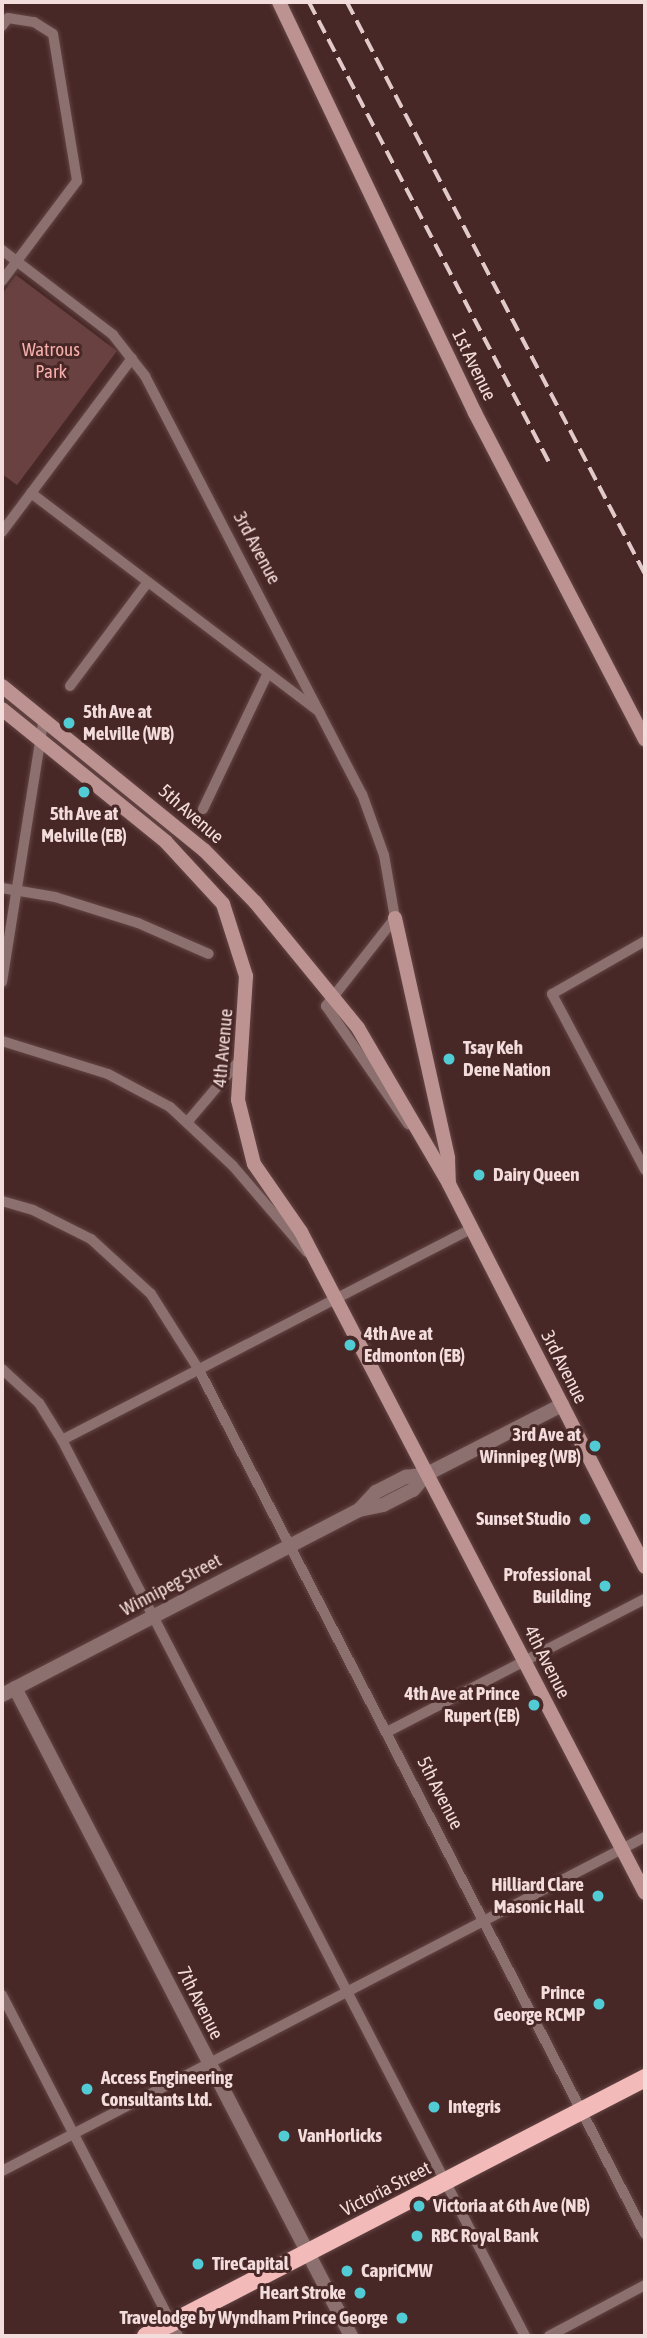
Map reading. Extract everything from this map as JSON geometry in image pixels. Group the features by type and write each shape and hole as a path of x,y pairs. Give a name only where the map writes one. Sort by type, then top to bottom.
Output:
{"highway":[{"name":"Victoria Street","path":"146,2336 175,2330 308,2252 645,2078"}],"main road":[{"name":"1st Avenue","path":"279,2 475,413 645,739"},
{"name":"5th Avenue","path":"2,686 204,850 332,994 384,1069 449,1184"},
{"name":"5th Avenue","path":"2,709 166,842 223,904"},
{"name":"4th Avenue","path":"223,904 246,976 247,1006 238,1062 238,1100 254,1164 317,1262 645,1893"},
{"path":"396,918 448,1158 449,1184"},
{"name":"3rd Avenue","path":"449,1184 645,1567"}],"street":[{"path":"2,24 8,18 34,22 53,34 77,181 2,281"},
{"name":"3rd Avenue","path":"2,250 113,335 145,376 322,714 374,823 396,918"},
{"path":"2,532 132,358"},
{"path":"31,493 267,675 322,714"},
{"path":"70,686 147,583"},
{"path":"203,809 267,675"},
{"path":"2,982 44,718"},
{"path":"2,888 55,897 138,923 209,954"},
{"path":"332,994 396,918"},
{"path":"645,941 552,994 645,1170"},
{"name":"4th Avenue","path":"2,1041 108,1073 188,1121 317,1262"},
{"path":"188,1121 238,1062"},
{"name":"5th Avenue","path":"2,1201 33,1210 92,1239 151,1294 199,1370 645,2234"},
{"path":"62,1440 472,1228"},
{"path":"2,1368 39,1403 62,1440 151,1618 525,2336"},
{"name":"Winnipeg Street","path":"2,1695 359,1510 383,1505 413,1490 427,1474 562,1405"},
{"path":"387,1732 645,1599"},
{"name":"7th Avenue","path":"15,1688 351,2336"},
{"path":"2,2171 645,1837"},
{"path":"2,1995 175,2330"},
{"path":"549,2336 645,2285"}],"green space":[{"name":"Watrous Park","path":"16,275 117,351 17,485 2,474 2,294"}],"railway":[{"path":"309,2 549,462"},
{"path":"347,2 645,574"}],"place":[{"name":"5th Ave at Melville (WB)","path":"69,723"},
{"name":"5th Ave at Melville (EB)","path":"84,792"},
{"name":"Tsay Keh Dene Nation","path":"449,1059"},
{"name":"Dairy Queen","path":"479,1175"},
{"name":"4th Ave at Edmonton (EB)","path":"350,1345"},
{"name":"3rd Ave at Winnipeg (WB)","path":"595,1446"},
{"name":"Sunset Studio","path":"585,1519"},
{"name":"Professional Building","path":"605,1586"},
{"name":"4th Ave at Prince Rupert (EB)","path":"534,1705"},
{"name":"Hilliard Clare Masonic Hall","path":"598,1896"},
{"name":"Prince George RCMP","path":"599,2004"},
{"name":"Access Engineering Consultants Ltd.","path":"87,2089"},
{"name":"Integris","path":"434,2107"},
{"name":"VanHorlicks","path":"284,2136"},
{"name":"Victoria at 6th Ave (NB)","path":"419,2206"},
{"name":"RBC Royal Bank","path":"417,2236"},
{"name":"TireCapital","path":"198,2264"},
{"name":"CapriCMW","path":"347,2271"},
{"name":"Heart Stroke","path":"360,2293"},
{"name":"Travelodge by Wyndham Prince George","path":"402,2318"}]}
